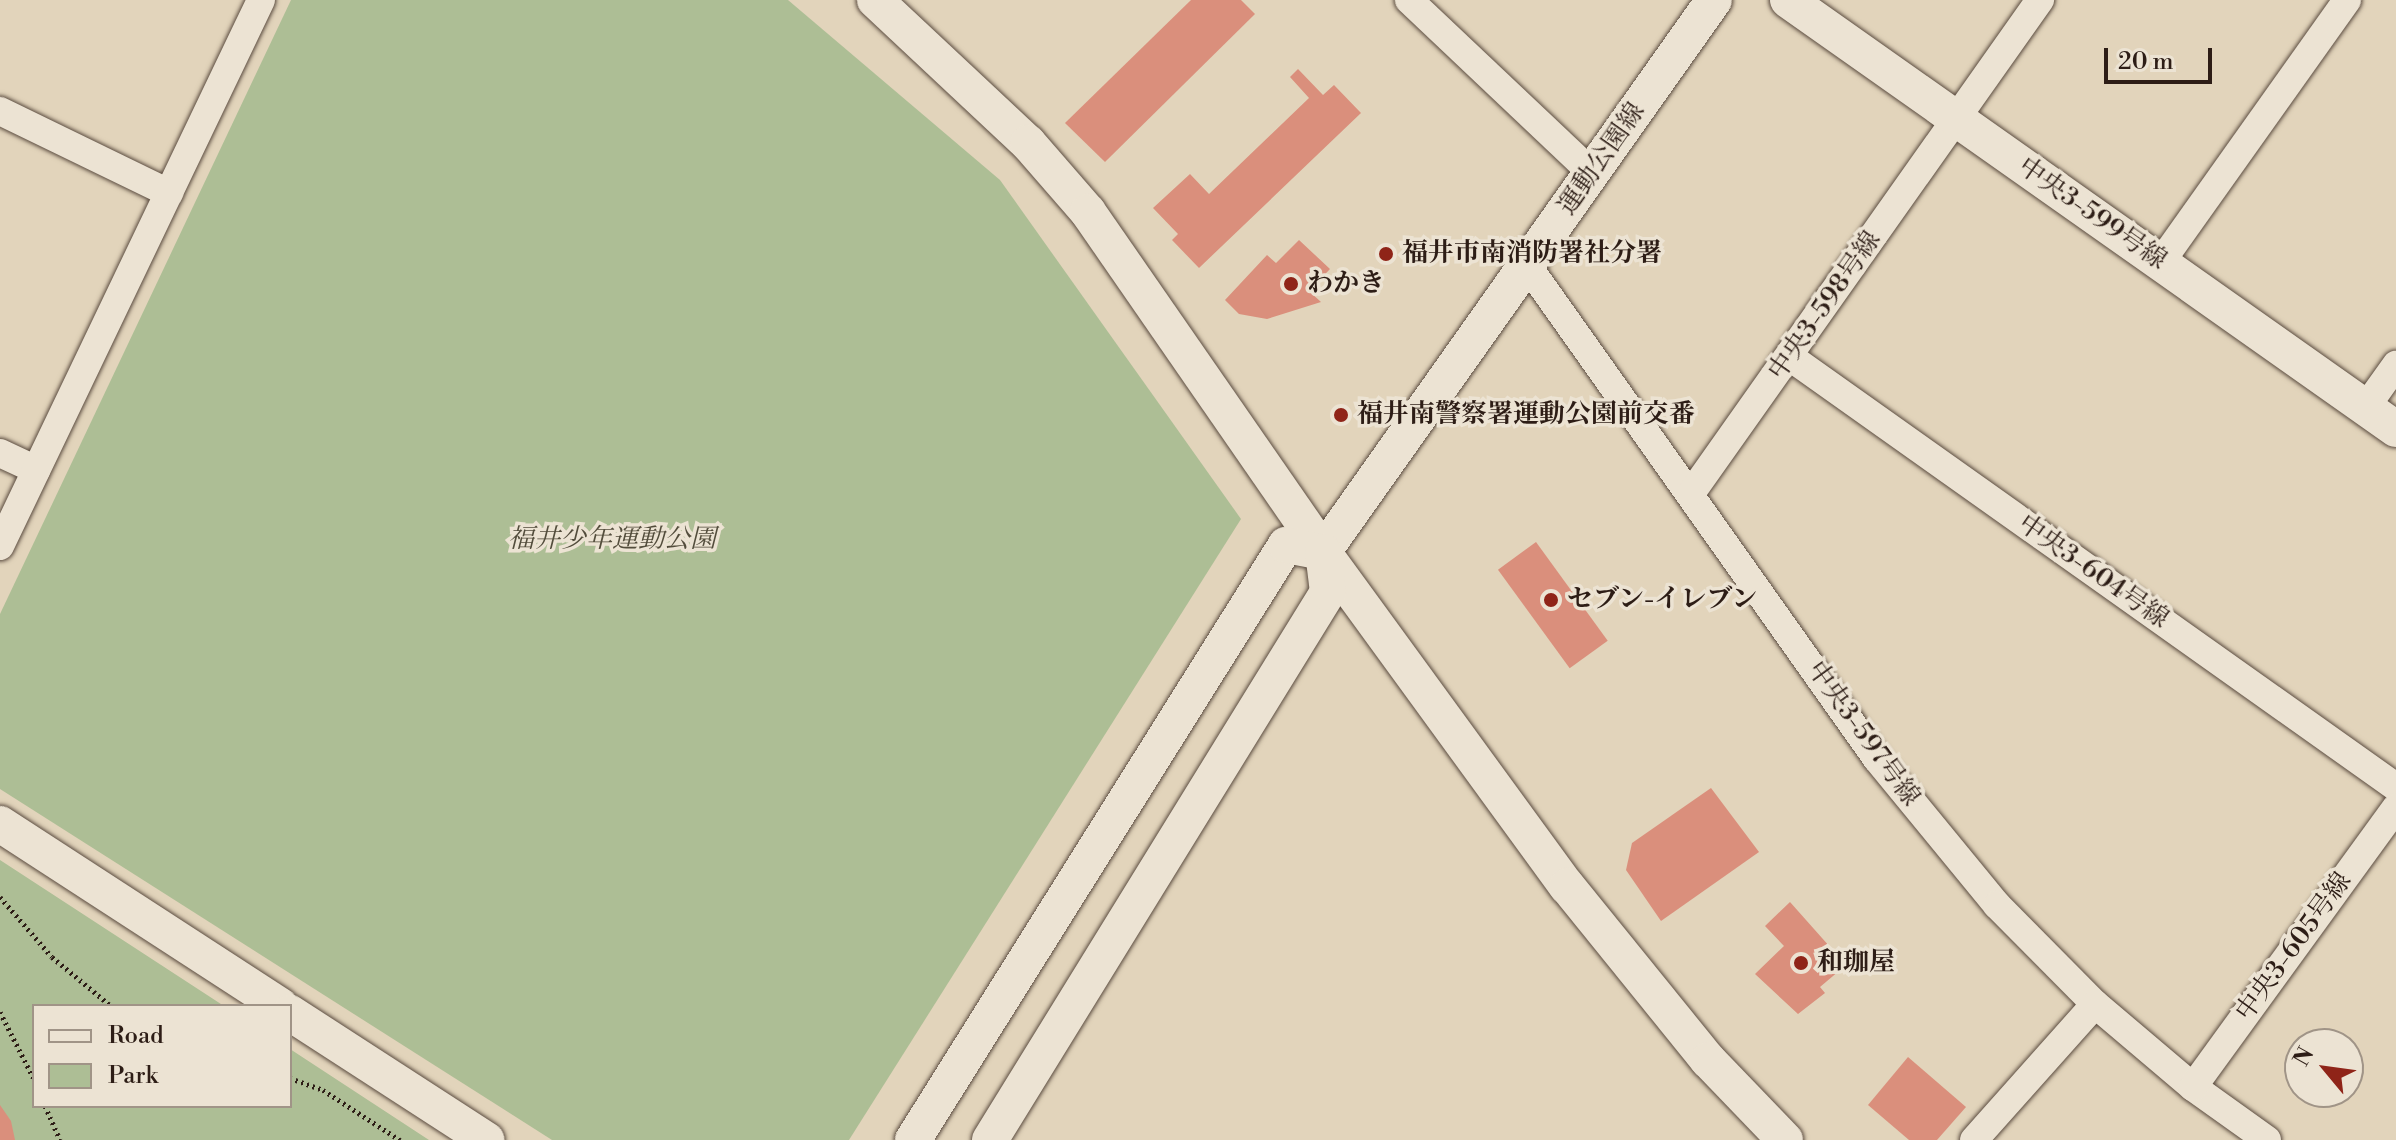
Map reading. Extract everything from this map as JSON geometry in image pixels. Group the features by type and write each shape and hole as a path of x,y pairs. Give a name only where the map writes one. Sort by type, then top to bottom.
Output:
{"street":[{"path":"0,546 261,0"},
{"path":"875,0 1028,143 1088,212 1323,552 1567,886 1708,1060 1785,1140"},
{"name":"運動公園線","path":"1323,552 1714,0"},
{"name":"中央3-599号線","path":"1788,0 2396,429"},
{"name":"中央3-598号線","path":"1692,492 2040,0"},
{"path":"2161,262 2347,0"},
{"path":"1415,2 1592,173"},
{"path":"0,111 169,193"},
{"name":"中央3-597号線","path":"1527,265 1692,492 1877,759 1997,905 2095,1004 2193,1087 2267,1140"},
{"name":"中央3-604号線","path":"1790,357 2396,787"},
{"path":"2366,407 2396,365"},
{"path":"0,453 36,470"},
{"path":"913,1140 1286,545 1323,552"},
{"path":"990,1140 1328,592 1323,552"},
{"name":"中央3-605号線","path":"2193,1087 2396,808"},
{"path":"0,824 277,1004"},
{"path":"1974,1140 2095,1004"},
{"path":"292,1014 486,1140"}],"path":[{"path":"0,897 52,957 109,1004"},
{"path":"0,1012 32,1075"},
{"path":"292,1079 323,1090 400,1140"},
{"path":"46,1108 60,1140"}],"green space":[{"name":"福井少年運動公園","path":"291,0 788,0 1000,180 1241,519 849,1140 552,1140 0,789 0,614"},
{"path":"0,860 221,1004 32,1004 32,1108 292,1108 292,1050 429,1140 0,1140"}],"building":[{"path":"1191,0 1241,0 1255,14 1105,162 1065,123"},
{"path":"1298,69 1323,95 1334,85 1361,113 1199,268 1172,240 1178,234 1153,208 1190,174 1209,194 1309,98 1290,77"},
{"path":"1299,240 1330,269 1309,291 1321,302 1267,319 1239,314 1225,300 1267,255 1276,263"},
{"path":"1536,542 1608,641 1570,668 1498,570"},
{"path":"1711,788 1759,852 1661,921 1626,870 1632,843"},
{"path":"1790,902 1846,965 1820,987 1825,993 1798,1014 1755,974 1784,946 1765,926"},
{"path":"1908,1057 1966,1107 1937,1140 1909,1140 1868,1105"},
{"path":"0,1105 11,1121 15,1140 0,1140"}],"place":[{"name":"福井市南消防署社分署","path":"1386,254"},
{"name":"わかき","path":"1291,284"},
{"name":"福井南警察署運動公園前交番","path":"1341,415"},
{"name":"セブン-イレブン","path":"1551,600"},
{"name":"和珈屋","path":"1801,963"}]}
